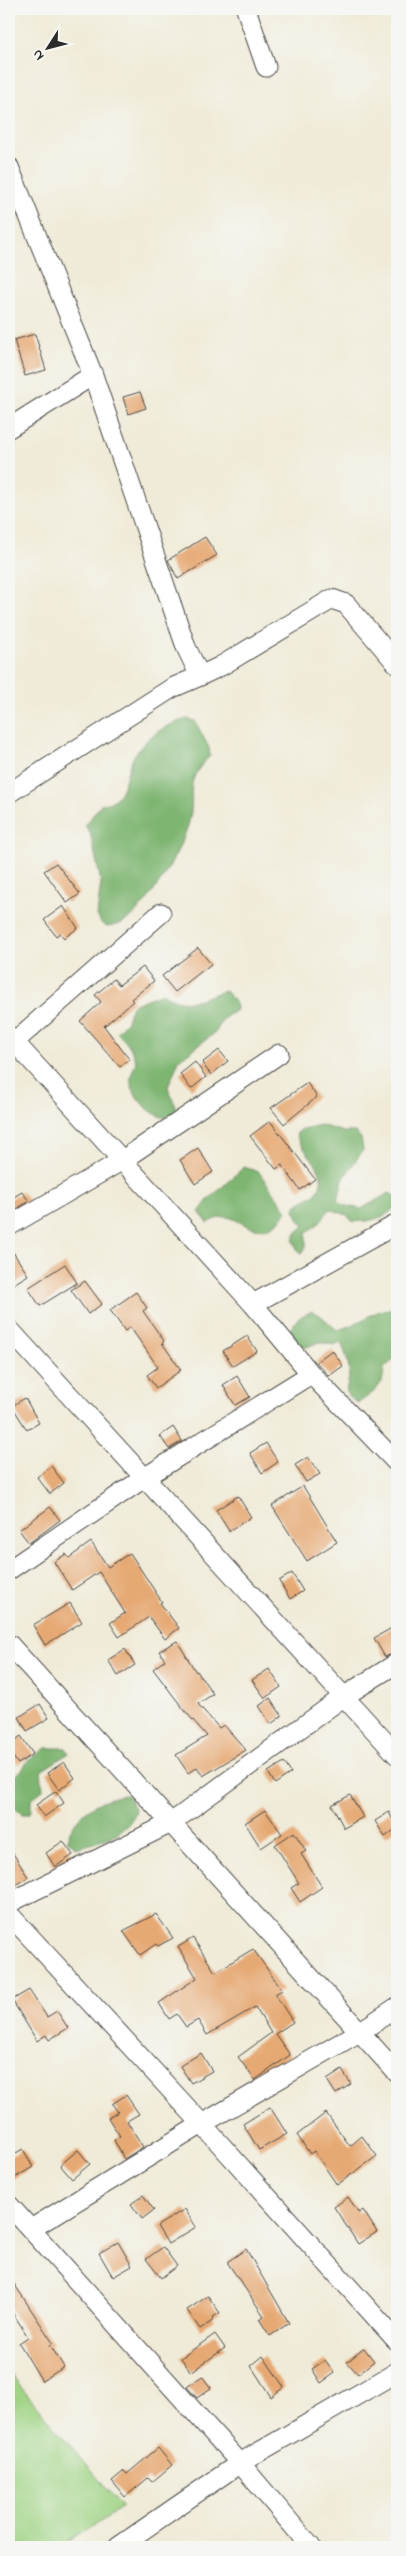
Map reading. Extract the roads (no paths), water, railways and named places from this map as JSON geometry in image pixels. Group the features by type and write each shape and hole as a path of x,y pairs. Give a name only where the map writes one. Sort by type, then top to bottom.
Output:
{"street":[{"path":"246,9 266,67"},
{"path":"9,167 93,375 186,647 200,676"},
{"path":"9,428 93,375"},
{"path":"9,793 172,688 221,666 332,599 346,604 397,664"},
{"path":"161,913 12,1039 253,1304 311,1374 390,1443 397,1463"},
{"path":"9,1226 121,1160 279,1054"},
{"path":"253,1304 397,1224"},
{"path":"9,1329 397,1755"},
{"path":"9,1570 144,1478 311,1374"},
{"path":"9,1644 397,2073"},
{"path":"9,1903 171,1823 343,1697 397,1663"},
{"path":"9,1914 202,2124 397,2341"},
{"path":"31,2229 202,2124 361,2031 397,2007"},
{"path":"9,2206 240,2463 311,2547"},
{"path":"118,2547 240,2463 397,2372"}]}
